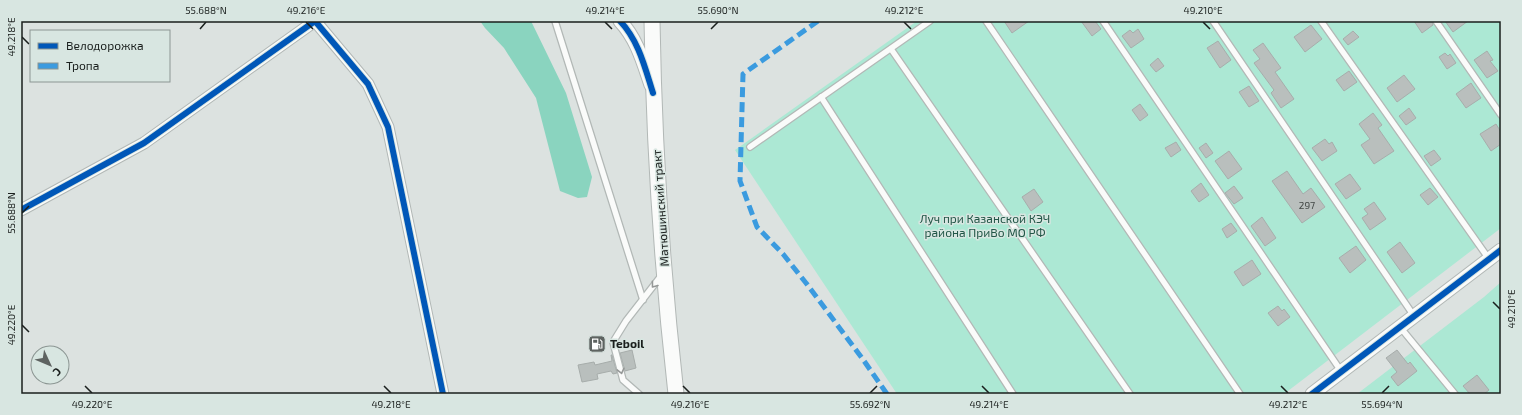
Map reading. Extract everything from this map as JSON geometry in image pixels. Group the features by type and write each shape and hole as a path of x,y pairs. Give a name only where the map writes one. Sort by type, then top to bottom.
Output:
{"main road":[{"name":"Матюшинский тракт","path":"652,21 654,93 665,271 669,331 676,394"}],"street":[{"path":"21,210 144,143 315,21 368,84 388,127 443,394"},
{"path":"620,21 634,39 654,93"},
{"path":"1312,394 1501,250"}],"lane":[{"path":"555,21 643,300"},
{"path":"750,147 930,21"},
{"path":"986,21 1240,394"},
{"path":"1103,21 1341,372"},
{"path":"1212,21 1414,316"},
{"path":"1321,21 1490,259"},
{"path":"1436,21 1501,115"},
{"path":"890,49 1130,394"},
{"path":"821,97 1013,394"},
{"path":"639,394 623,380 614,342 626,321 665,271"},
{"path":"1400,327 1455,394"}],"green space":[{"path":"480,21 531,21 566,93 592,177 587,197 578,198 560,191 536,98 504,48"},
{"name":"Луч при Казанской КЭЧ района ПриВо МО РФ","path":"917,21 1501,21 1501,228 1284,394 897,394 735,150"},
{"path":"1501,282 1501,394 1357,394 1484,297"}],"building":[{"path":"1004,21 1029,21 1012,33"},
{"path":"1081,21 1095,21 1101,29 1092,36"},
{"path":"1414,21 1432,21 1433,25 1422,33"},
{"path":"1445,21 1468,21 1453,32"},
{"path":"1311,25 1322,39 1305,52 1294,37"},
{"path":"1138,29 1144,39 1131,48 1122,36 1130,30 1133,33"},
{"path":"1353,31 1359,37 1348,45 1343,39"},
{"path":"1218,41 1231,60 1220,68 1207,48"},
{"path":"1263,43 1281,68 1275,72 1294,99 1281,108 1271,93 1274,90 1254,63 1260,59 1253,50"},
{"path":"1487,51 1493,60 1490,61 1498,71 1487,78 1474,60"},
{"path":"1445,53 1448,56 1450,54 1456,63 1447,69 1439,57"},
{"path":"1158,58 1164,66 1156,72 1150,65"},
{"path":"1349,71 1357,82 1344,91 1336,80"},
{"path":"1404,75 1415,89 1397,102 1387,88"},
{"path":"1471,83 1481,98 1466,108 1456,94"},
{"path":"1249,86 1259,101 1249,107 1239,92"},
{"path":"1140,104 1148,115 1140,121 1132,110"},
{"path":"1409,108 1416,118 1406,125 1399,116"},
{"path":"1373,113 1382,125 1378,128 1394,151 1374,164 1361,145 1370,139 1359,124"},
{"path":"1496,124 1501,132 1501,144 1491,151 1480,134"},
{"path":"1325,139 1329,144 1332,142 1337,151 1322,161 1312,148"},
{"path":"1176,142 1181,150 1171,157 1165,148"},
{"path":"1206,143 1213,153 1206,158 1199,148"},
{"path":"1434,150 1441,159 1431,166 1424,156"},
{"path":"1229,151 1242,169 1228,179 1215,161"},
{"path":"1287,171 1303,194 1311,188 1325,207 1302,223 1272,181"},
{"path":"1350,174 1361,189 1346,199 1335,184"},
{"path":"1201,183 1209,195 1199,202 1191,191"},
{"path":"1234,186 1243,198 1234,204 1225,193"},
{"path":"1430,188 1438,197 1428,205 1420,195"},
{"path":"1034,189 1043,202 1031,211 1022,197"},
{"path":"1374,202 1386,219 1370,230 1362,218 1368,214 1364,209"},
{"path":"1262,217 1276,238 1265,246 1251,226"},
{"path":"1231,223 1237,231 1227,238 1222,229"},
{"path":"1400,242 1415,263 1402,273 1387,252"},
{"path":"1356,246 1366,260 1350,273 1339,258"},
{"path":"1252,260 1261,274 1243,286 1234,272"},
{"path":"1278,306 1282,311 1284,309 1290,317 1278,326 1268,313"},
{"path":"632,350 636,368 625,371 620,353"},
{"path":"1397,350 1408,364 1410,362 1417,371 1398,386 1391,377 1397,372 1386,358"},
{"path":"611,355 617,373 613,374 611,371 597,374 598,379 582,382 578,365 594,362 595,365 612,361"},
{"path":"1477,375 1489,390 1484,394 1470,394 1463,386"}],"marked path":[{"path":"818,21 743,74 740,181 757,227 783,254 806,283 887,394"}],"cycle path":[{"path":"21,210 144,143 315,21 368,84 388,127 443,394"},
{"path":"620,21 627,29 637,46 653,93"},
{"path":"1312,394 1501,250"}],"place":[{"name":"Teboil","path":"597,344"}]}
